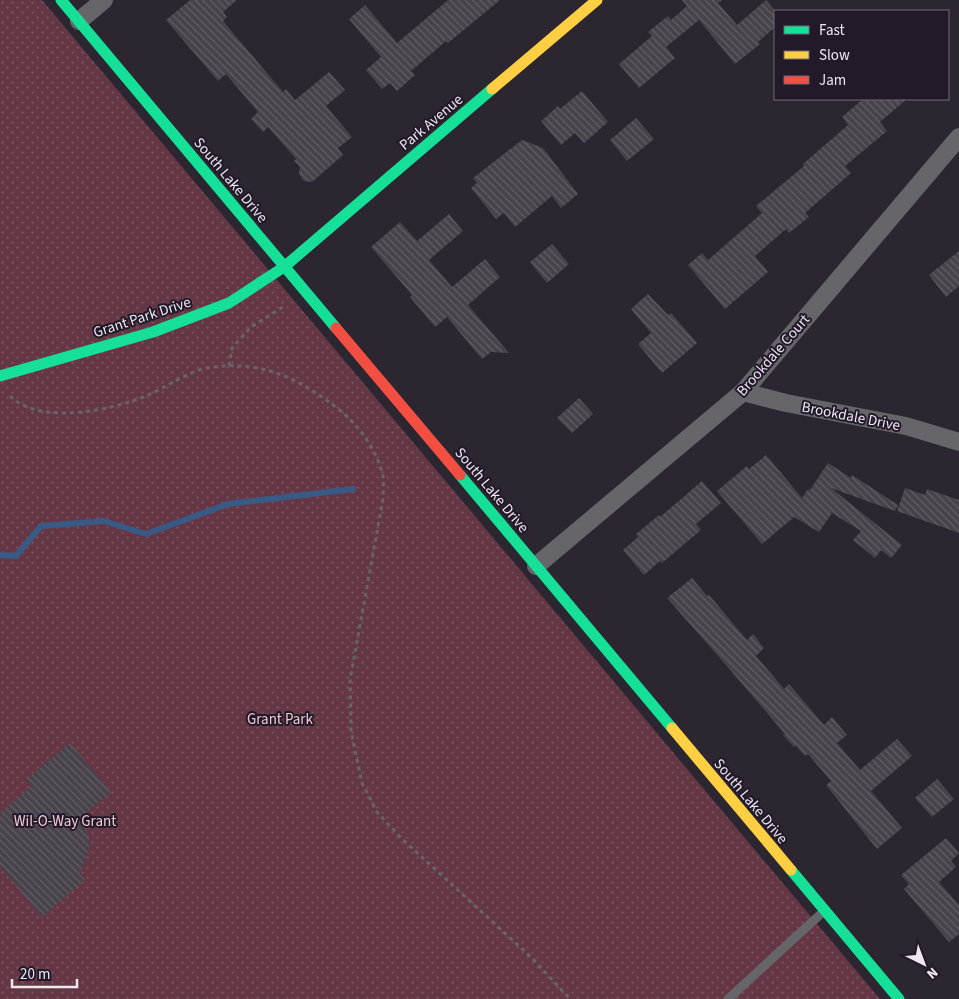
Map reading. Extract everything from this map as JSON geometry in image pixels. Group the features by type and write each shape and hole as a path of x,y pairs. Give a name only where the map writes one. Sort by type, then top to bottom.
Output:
{"street":[{"name":"South Lake Drive","path":"61,0 899,999"},
{"path":"79,21 104,0"},
{"name":"Park Avenue","path":"284,267 597,0"},
{"name":"Brookdale Court","path":"536,566 743,392 959,137"},
{"name":"Grant Park Drive","path":"0,376 153,332 228,303 284,267"},
{"name":"Brookdale Drive","path":"743,392 786,403 906,426 959,442"}],"lane":[{"path":"728,999 824,911"}],"path":[{"path":"229,366 232,348 251,327 291,302"},
{"path":"8,393 11,398 30,408 54,413 87,412 121,405 148,395 205,368 229,366 262,367 290,377 316,391 342,412 367,440 383,477 383,499 350,680 351,731 362,784 377,812 401,838 532,958 570,999"}],"green space":[{"name":"Grant Park","path":"0,0 42,0 880,999 0,999"}],"building":[{"path":"190,0 237,0 223,12 227,17 223,21 283,92 286,89 295,100 329,72 345,90 326,106 352,137 338,148 343,155 312,182 304,181 299,174 300,167 294,161 296,159 268,127 263,132 251,119 258,112 226,74 218,81 166,20"},
{"path":"448,0 500,0 448,43 446,41 411,71 415,75 397,91 390,83 382,89 366,70 381,57 349,19 365,5 397,43"},
{"path":"682,0 722,0 718,3 737,25 766,0 774,10 774,28 758,42 760,44 735,64 699,20 666,47 675,58 639,88 619,64 652,36 648,32 668,16 671,20 687,6"},
{"path":"582,91 608,122 584,143 575,133 561,145 541,121 558,106 560,109"},
{"path":"862,100 906,100 880,122 887,131 845,166 851,173 805,213 809,217 789,233 786,229 755,256 768,272 725,309 688,265 702,253 708,260 762,213 756,206 804,166 803,164 848,125 842,117"},
{"path":"636,118 654,139 627,161 610,140"},
{"path":"522,140 543,148 578,194 561,208 552,196 515,227 504,213 496,219 471,188 477,183 473,178"},
{"path":"449,214 463,231 429,260 452,287 485,259 500,277 468,305 509,353 491,352 482,359 447,317 435,327 410,297 412,295 371,247 400,222 417,241"},
{"path":"552,244 569,264 547,283 530,262"},
{"path":"959,251 959,286 946,297 929,275"},
{"path":"648,294 668,315 671,313 697,343 662,373 638,344 651,333 631,309"},
{"path":"579,398 593,414 572,433 557,418"},
{"path":"766,455 802,498 808,489 810,490 828,463 851,478 852,475 898,505 895,511 831,488 902,545 891,558 881,550 875,558 853,540 861,531 832,513 819,532 794,517 762,544 717,491 747,466 749,469"},
{"path":"702,481 721,503 696,524 701,530 662,563 660,561 644,575 623,550 638,537 636,534 659,515 660,517"},
{"path":"905,488 925,495 927,489 959,500 959,533 897,511"},
{"path":"692,578 747,640 753,634 764,648 756,656 784,689 789,684 824,725 832,717 847,735 837,743 860,770 897,739 912,756 871,791 902,828 877,849 826,785 831,781 808,754 805,756 783,735 785,734 667,598"},
{"path":"70,743 111,792 83,815 90,844 80,874 85,880 42,917 0,866 0,813 32,786 26,780"},
{"path":"937,779 954,799 932,817 915,798"},
{"path":"946,838 959,853 951,861 956,867 939,882 959,905 959,934 949,942 904,889 909,884 901,875"}],"waterway":[{"path":"0,555 16,556 41,526 104,521 146,534 228,504 353,489"}],"traffic: fast":[{"path":"61,0 336,328"},
{"path":"0,376 153,332 229,303 284,267 492,89"},
{"path":"460,475 672,728"},
{"path":"791,870 899,999"}],"traffic: slow":[{"path":"492,89 597,0"},
{"path":"672,728 791,870"}],"traffic: jam":[{"path":"336,328 460,475"}],"park label":[{"name":"Wil-O-Way Grant","path":"65,821"}]}
